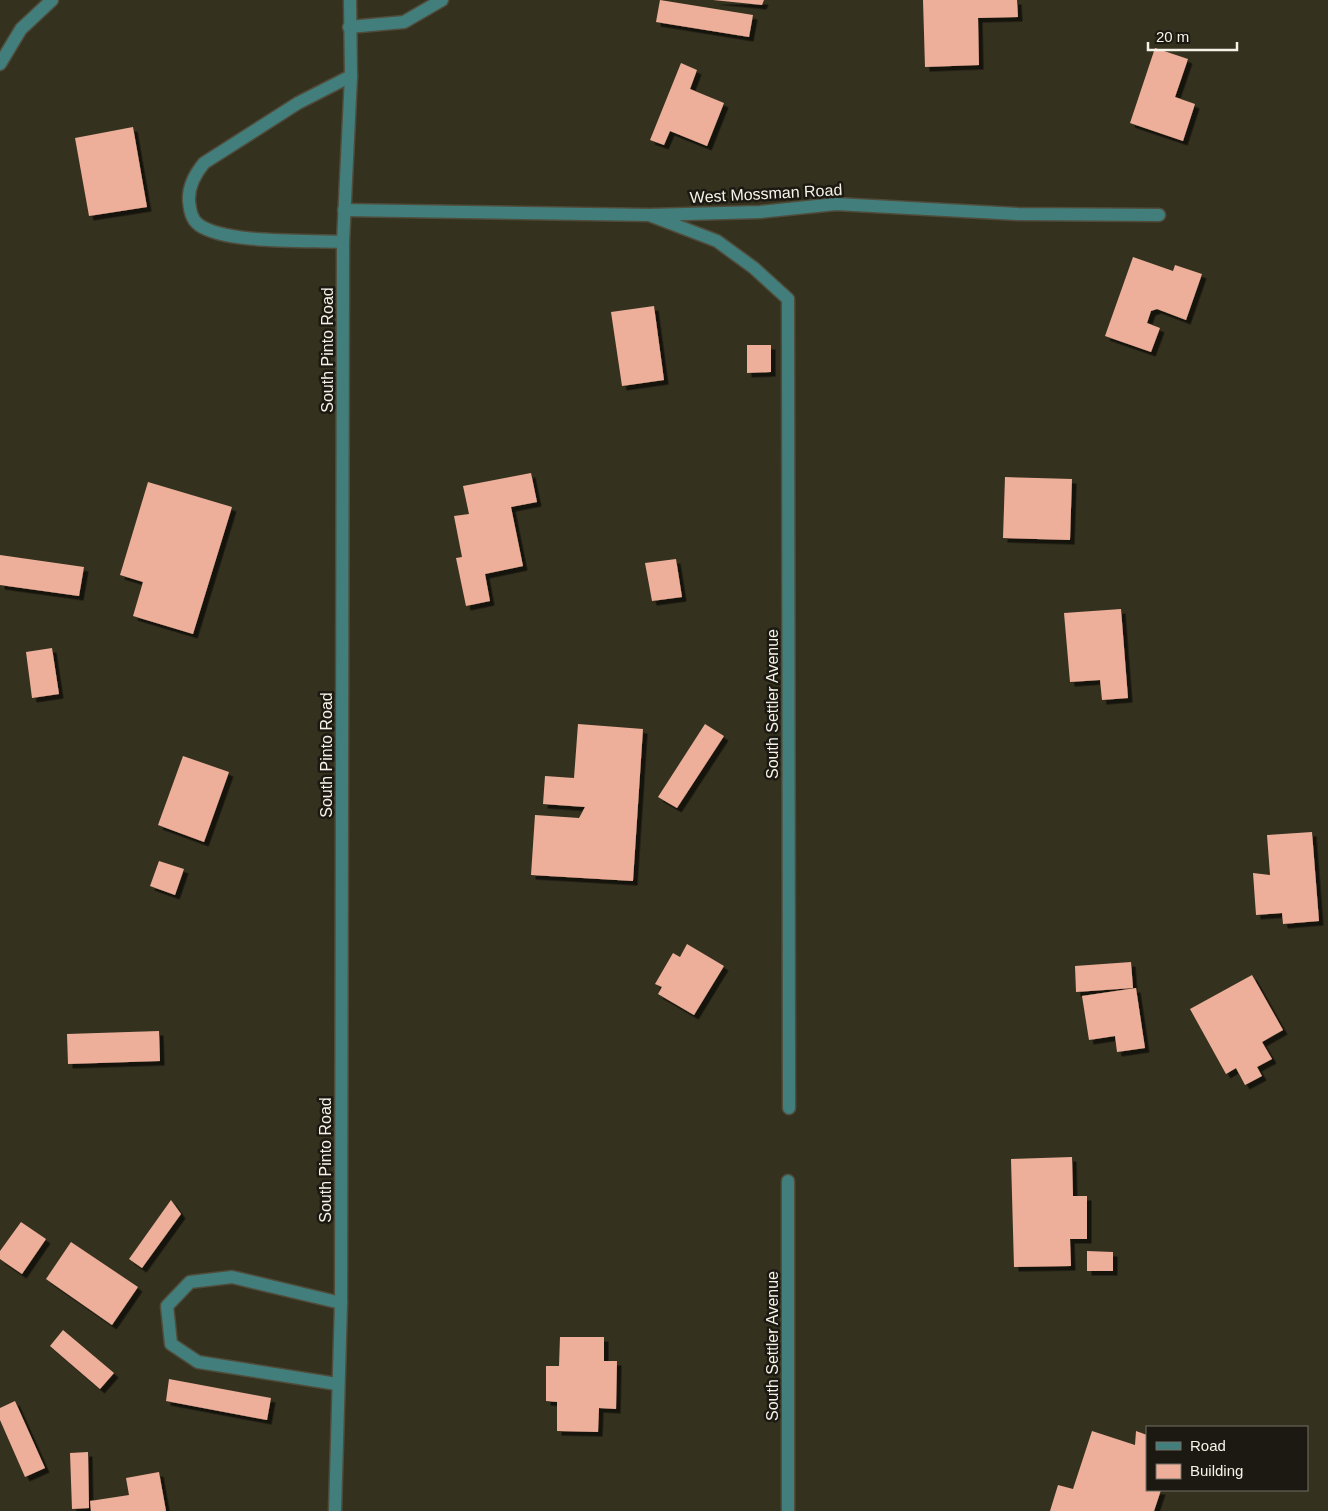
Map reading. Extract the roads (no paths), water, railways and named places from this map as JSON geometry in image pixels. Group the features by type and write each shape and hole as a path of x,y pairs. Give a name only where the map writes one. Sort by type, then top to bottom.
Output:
{"street":[{"path":"0,64 21,29 52,0"},
{"name":"South Pinto Road","path":"335,1511 337,1384 341,1303 344,210 351,76 350,0"},
{"path":"349,27 404,22 442,0"},
{"path":"344,242 236,237 212,231 198,224 190,213 189,196 193,176 204,163 298,103 351,76"},
{"name":"West Mossman Road","path":"344,210 649,215 760,212 836,204 1018,214 1159,215"},
{"name":"South Settler Avenue","path":"649,215 718,240 754,268 788,299 789,1108"},
{"name":"South Settler Avenue","path":"788,1181 788,1511"},
{"path":"337,1384 198,1362 171,1344 167,1306 190,1282 232,1277 341,1303"}]}
